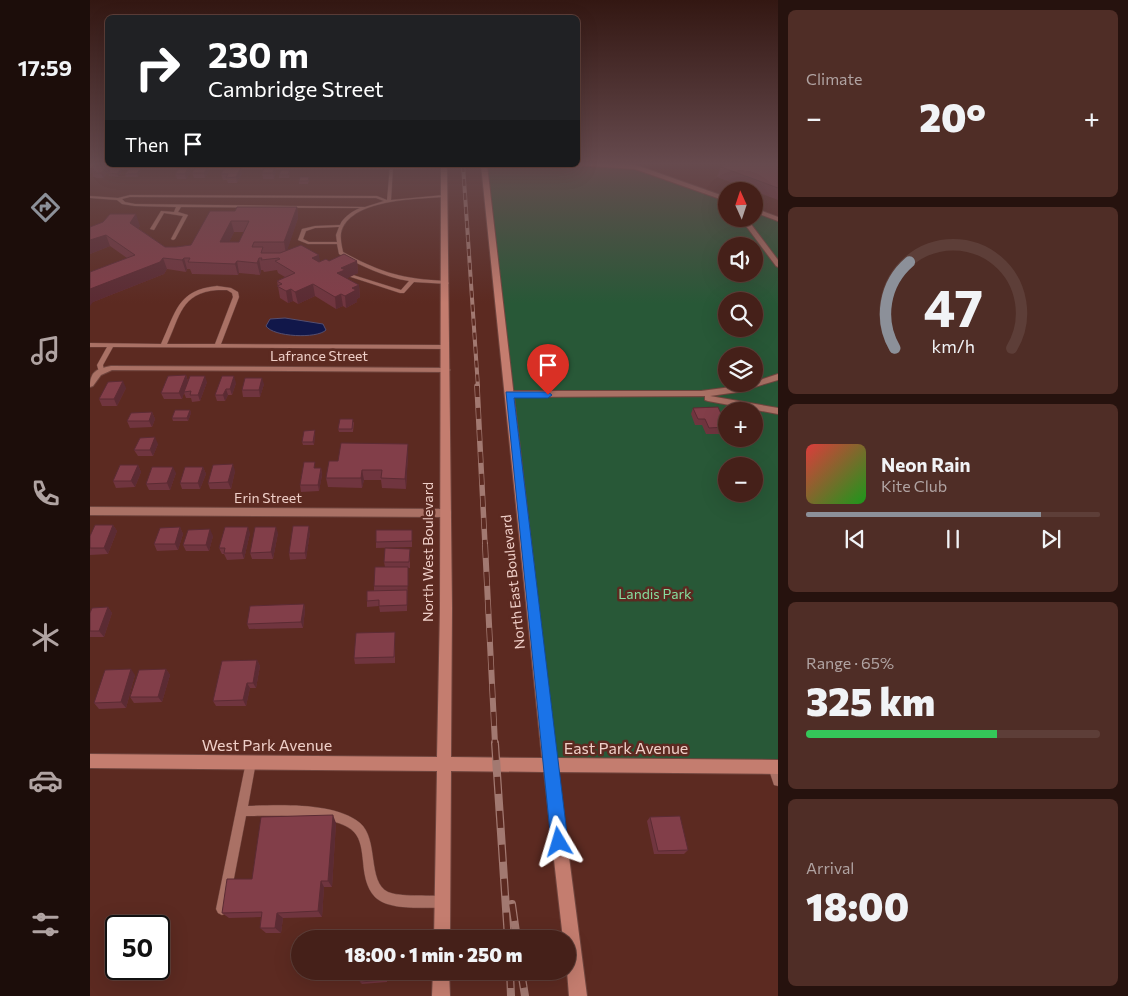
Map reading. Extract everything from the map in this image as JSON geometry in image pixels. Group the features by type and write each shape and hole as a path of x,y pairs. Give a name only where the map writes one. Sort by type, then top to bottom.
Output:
{"main road":[{"name":"North West Boulevard","path":"442,930 446,513 444,209"},
{"name":"North East Boulevard","path":"489,209 550,766 578,996"},
{"name":"West Park Avenue","path":"90,761 444,764"},
{"name":"East Park Avenue","path":"444,764 775,766"},
{"path":"441,980 441,996"}],"street":[{"path":"763,213 778,219"},
{"path":"751,228 778,265"},
{"name":"Lafrance Street","path":"101,371 111,368 446,370"},
{"path":"90,384 101,371"},
{"path":"509,394 682,395 738,389 778,376"},
{"path":"682,395 746,404 778,411"},
{"name":"Erin Street","path":"90,511 446,513"}],"lane":[{"path":"174,213 177,209"},
{"path":"223,214 225,209"},
{"path":"337,243 308,244 300,240 304,230 309,227 340,226 359,209"},
{"path":"152,229 163,212 186,215 173,238"},
{"path":"340,226 337,243 339,255 372,270 411,282 446,283"},
{"path":"358,279 372,270"},
{"path":"351,276 402,292 411,282"},
{"path":"163,346 183,304 192,293 212,288 232,289 236,292 236,297 218,345"},
{"path":"90,345 446,347"},
{"path":"101,371 100,365 111,346"},
{"path":"222,909 251,762"},
{"path":"775,766 778,781"},
{"path":"242,811 305,812 342,820 357,828 365,842 372,881 376,891 386,898 442,902"}],"green space":[{"name":"Landis Park","path":"489,209 718,209 718,228 762,228 763,213 778,219 778,767 550,766"}],"shaded area":[{"path":"285,318 323,324 326,330 314,335 295,336 277,333 266,326 270,319"}],"building":[{"path":"296,209 284,242 254,242 252,247 263,247 261,253 280,253 301,245 319,255 312,258 319,262 326,259 329,261 344,254 357,261 341,268 345,270 337,273 359,285 352,288 356,290 345,296 341,294 335,297 313,284 295,292 291,289 286,291 277,286 282,284 277,281 295,273 275,261 279,258 261,260 262,258 259,258 257,263 237,261 235,264 188,262 190,258 182,260 163,258 160,262 90,289 90,272 135,255 106,235 90,240 90,227 103,222 110,214 136,214 130,223 165,247 176,247 191,245 210,211","holes":["231,221 249,221 239,242 220,242"]},
{"path":"186,375 179,393 161,393 168,376"},
{"path":"190,376 205,376 198,395 190,395 191,391 184,392"},
{"path":"222,376 234,376 230,389 226,389 223,395 215,395"},
{"path":"245,378 262,378 259,390 242,390"},
{"path":"123,381 114,399 99,399 108,382"},
{"path":"718,407 718,427 709,428 705,419 698,419 693,408"},
{"path":"175,410 190,410 187,418 172,418"},
{"path":"152,412 149,421 127,421 131,413"},
{"path":"340,419 353,419 352,429 338,429"},
{"path":"315,430 313,442 302,442 304,431"},
{"path":"155,437 150,450 134,450 140,438"},
{"path":"341,443 408,444 405,479 381,478 382,470 362,470 361,478 326,478 329,461 338,461"},
{"path":"304,462 315,462 314,468 321,468 318,485 300,485"},
{"path":"233,464 228,482 208,483 213,465"},
{"path":"120,465 138,465 131,481 113,481"},
{"path":"152,467 173,467 167,483 146,484"},
{"path":"185,467 203,467 198,483 180,483"},
{"path":"95,525 113,525 104,548 90,548 90,536"},
{"path":"293,526 309,526 305,553 289,553"},
{"path":"180,527 175,544 154,544 160,528"},
{"path":"225,527 248,527 242,553 224,553 225,548 219,548"},
{"path":"255,527 276,527 271,552 250,553"},
{"path":"210,529 206,545 183,545 188,530"},
{"path":"376,530 412,530 412,541 376,542"},
{"path":"385,548 410,549 409,562 384,562"},
{"path":"375,567 408,567 408,586 374,586"},
{"path":"407,590 407,605 379,606 379,600 367,601 367,591"},
{"path":"304,604 301,622 247,624 250,606"},
{"path":"108,607 99,631 90,631 90,613 92,608"},
{"path":"395,632 394,657 354,658 356,633"},
{"path":"257,660 253,683 247,683 243,700 213,701 222,661"},
{"path":"131,669 121,702 94,703 105,670"},
{"path":"166,669 158,697 130,697 139,670"},
{"path":"333,815 328,881 321,881 318,911 277,913 275,928 260,928 262,912 222,913 227,879 252,879 261,817"},
{"path":"680,816 688,850 658,851 650,817"},
{"path":"360,980 386,980 360,982"}],"railway":[{"path":"466,209 478,387"},
{"path":"477,386 485,545"},
{"path":"485,544 495,744"},
{"path":"495,743 507,930"},
{"path":"512,904 516,930"},
{"path":"510,980 511,996"},
{"path":"522,980 525,996"}],"route":[{"path":"548,395 509,394 559,842"}]}
